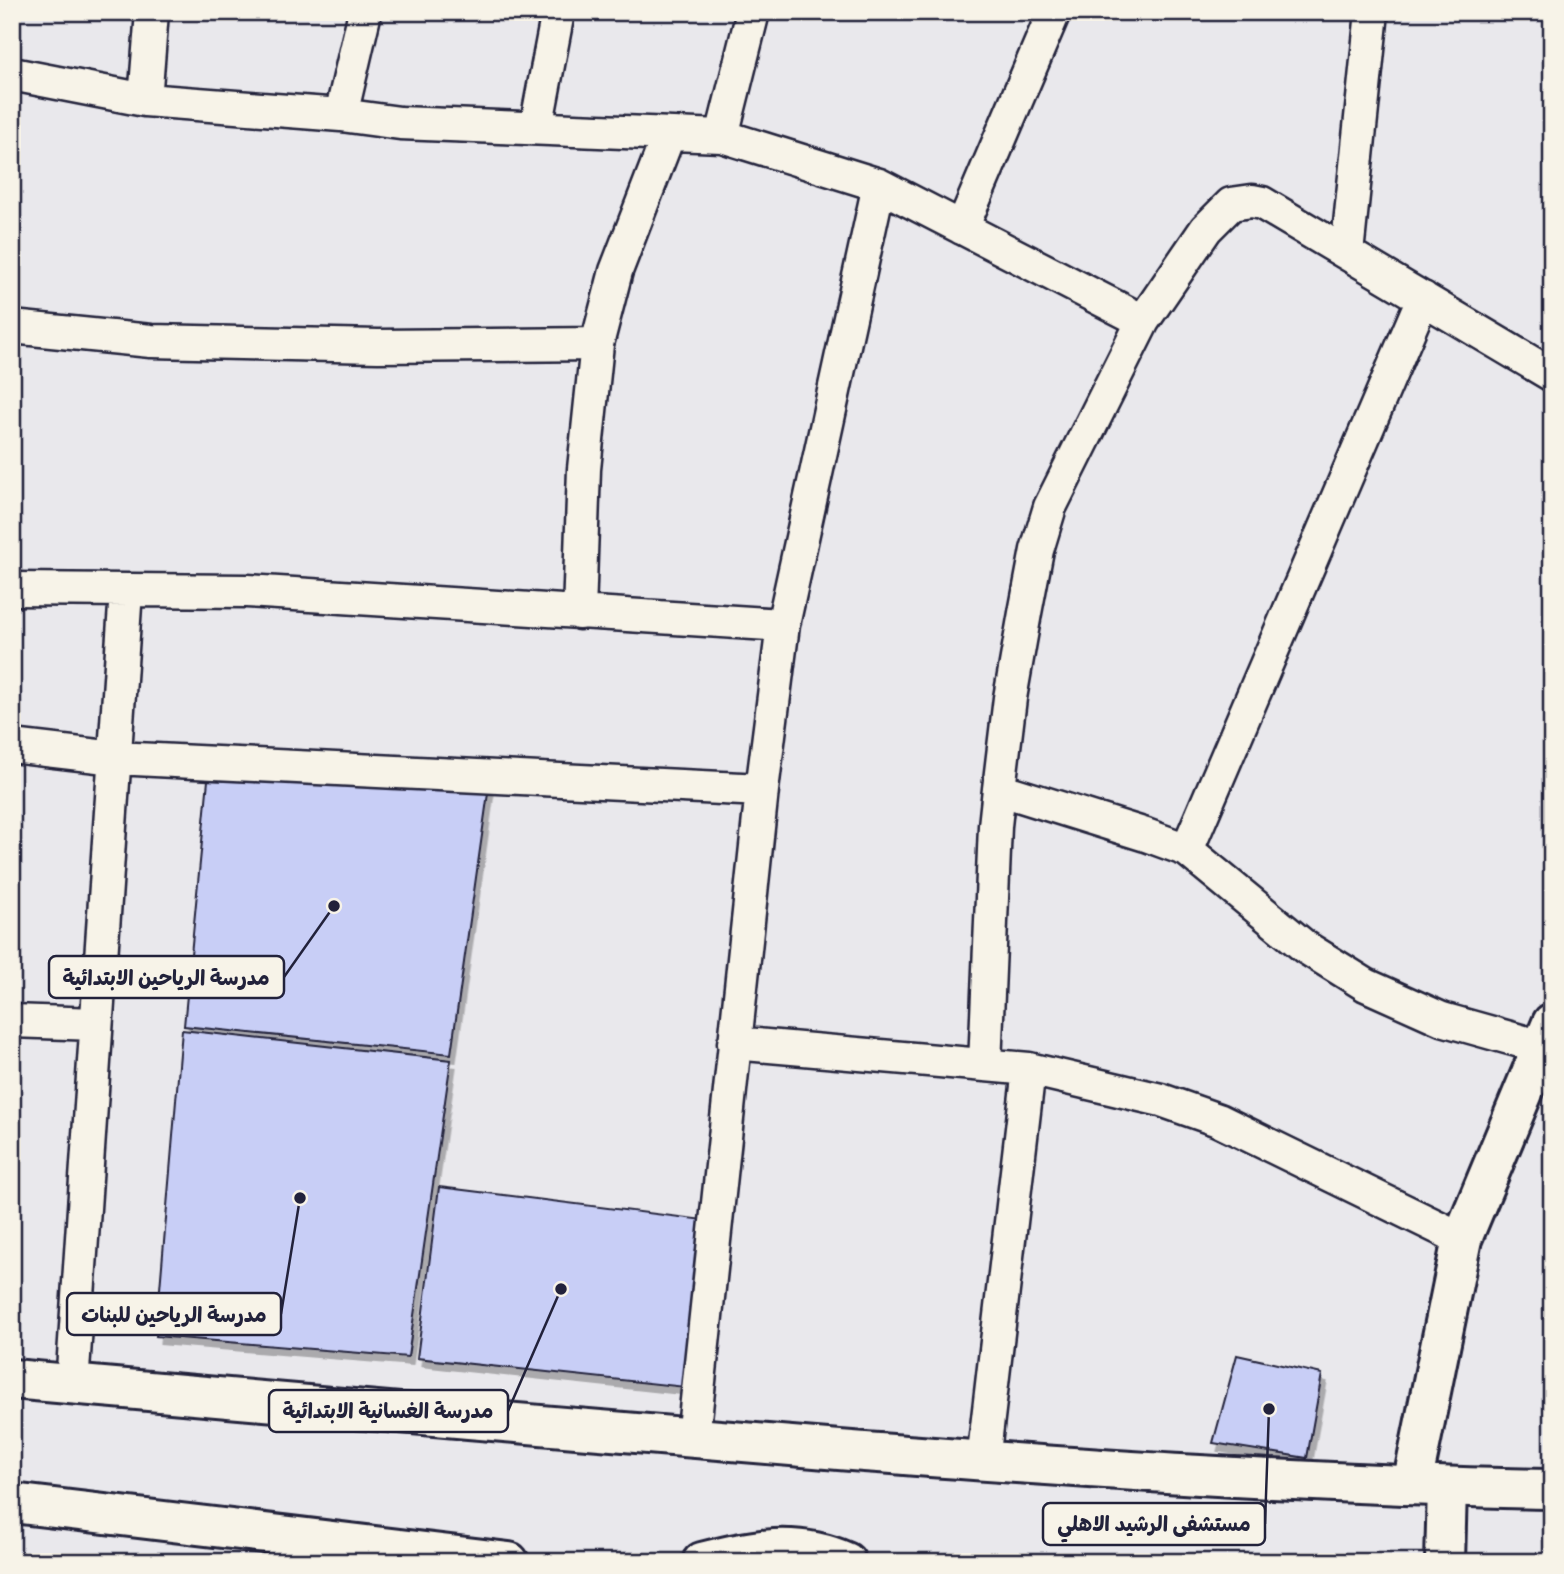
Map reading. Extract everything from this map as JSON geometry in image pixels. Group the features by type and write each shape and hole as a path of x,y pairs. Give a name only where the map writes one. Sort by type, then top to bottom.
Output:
{"main road":[{"path":"1446,1562 1429,1486 1462,1239 1547,1035"},
{"path":"12,1379 1073,1468 1429,1486 1552,1489"},
{"path":"12,1503 509,1562"},
{"path":"719,1559 757,1548 782,1547 807,1549 846,1562"}],"street":[{"path":"145,100 152,12"},
{"path":"341,115 365,12"},
{"path":"536,128 558,12"},
{"path":"722,136 753,12"},
{"path":"962,228 1054,12"},
{"path":"1347,253 1372,12"},
{"path":"12,74 145,100 341,115 400,123 722,136 879,186 1143,321"},
{"path":"579,613 584,469 597,344 616,271 669,134"},
{"path":"694,1438 734,1043 783,625 879,186"},
{"path":"985,1065 995,826 1010,698 1037,550 1050,506 1143,321 1206,229 1231,204 1252,201 1262,203 1552,375"},
{"path":"1186,850 1423,298"},
{"path":"12,327 151,341 378,346 597,344"},
{"path":"12,589 247,592 783,625"},
{"path":"72,1385 126,591"},
{"path":"12,746 115,758 762,790"},
{"path":"999,789 1186,850 1304,947 1366,985 1442,1019 1547,1035"},
{"path":"12,1021 96,1024"},
{"path":"734,1043 1029,1069 1161,1100 1218,1121 1462,1239"},
{"path":"983,1461 1029,1069"}],"building":[{"path":"209,770 489,786 451,1054 184,1026"},
{"path":"182,1030 451,1060 408,1357 156,1336"},
{"path":"439,1187 704,1220 685,1387 417,1358"},
{"path":"1237,1355 1322,1374 1307,1458 1213,1443"}],"place":[{"name":"مدرسة الرياحين الابتدائية","path":"334,906"},
{"name":"مدرسة الرياحين للبنات","path":"300,1198"},
{"name":"مدرسة الغسانية الابتدائية","path":"561,1289"},
{"name":"مستشفى الرشيد الاهلي","path":"1269,1409"}]}
